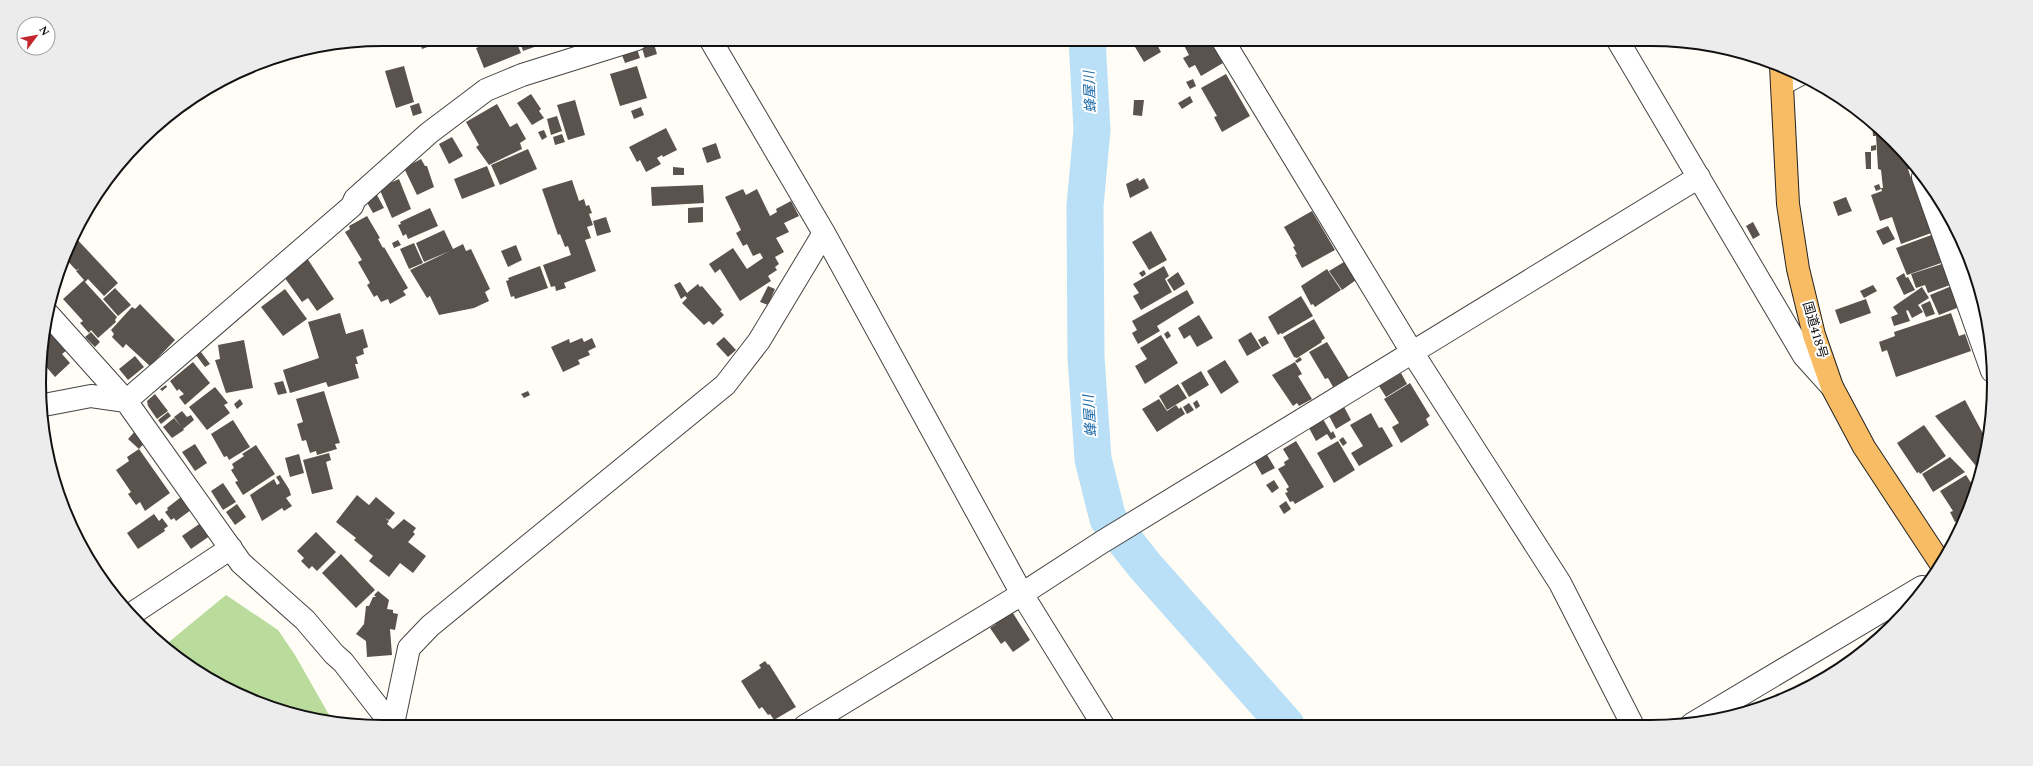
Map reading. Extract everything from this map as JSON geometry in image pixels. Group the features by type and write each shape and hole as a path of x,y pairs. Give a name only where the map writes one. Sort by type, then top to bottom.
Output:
{"highway":[{"name":"国道418号","path":"1782,75 1788,204 1798,269 1814,335 1832,387 1864,447 1938,559"}],"street":[{"path":"47,404 91,396 126,401 352,206 355,199 429,133 486,90 522,75 615,46"},
{"path":"714,46 824,233 1022,594 1100,720"},
{"path":"1226,46 1412,352 1560,583 1630,720"},
{"path":"1621,46 1804,356 1832,387"},
{"path":"815,720 1022,594 1102,542 1699,176"},
{"path":"1930,195 1985,352"},
{"path":"395,720 409,648 430,626 725,385 759,341 824,233"},
{"path":"52,318 126,401 241,563 306,620 334,654 343,662 389,720"},
{"path":"136,611 231,548"},
{"path":"1707,715 1914,592"}],"green space":[{"path":"226,595 278,630 295,655 330,716 296,709 234,685 214,675 169,642"}],"building":[{"path":"421,46 430,46 422,49"},
{"path":"481,46 518,46 521,53 484,68 476,48"},
{"path":"521,46 537,46 523,51"},
{"path":"636,46 640,58 625,63 620,50"},
{"path":"655,46 657,54 645,58 642,48"},
{"path":"1158,46 1161,52 1144,62 1135,47"},
{"path":"1184,46 1214,46 1223,63 1201,76 1195,65 1189,68 1183,58 1189,55"},
{"path":"404,66 414,102 396,108 385,71"},
{"path":"637,66 647,98 620,106 610,74"},
{"path":"1226,74 1250,116 1222,132 1214,117 1217,116 1201,88"},
{"path":"1193,79 1196,86 1190,89 1186,82"},
{"path":"531,94 541,109 539,111 544,118 532,125 517,103"},
{"path":"1190,96 1193,102 1182,109 1178,103"},
{"path":"575,100 585,135 568,140 557,105"},
{"path":"1134,100 1144,100 1142,116 1133,115"},
{"path":"419,103 422,113 413,116 410,106"},
{"path":"497,104 510,127 517,123 526,139 520,143 522,149 489,165 476,147 479,145 466,122"},
{"path":"641,107 644,115 634,119 631,111"},
{"path":"557,116 562,131 551,135 547,119"},
{"path":"666,128 677,150 663,157 662,155 657,158 661,164 646,172 640,160 637,162 629,147"},
{"path":"544,130 547,137 542,140 538,132"},
{"path":"1873,131 1910,169 1908,169 1911,178 1913,177 1934,232 1901,244 1892,217 1880,221 1871,195 1882,191 1881,188 1883,188 1881,170 1878,169 1876,136 1873,136"},
{"path":"562,134 565,142 555,145 553,137"},
{"path":"452,137 463,156 449,164 439,144"},
{"path":"716,143 721,158 707,163 702,148"},
{"path":"1876,145 1876,150 1871,151 1871,146"},
{"path":"528,149 537,169 500,185 491,165"},
{"path":"1865,152 1871,152 1871,169 1866,169"},
{"path":"421,159 425,166 427,166 434,187 417,195 404,168"},
{"path":"487,166 495,186 462,199 454,179"},
{"path":"673,167 684,168 684,175 673,175"},
{"path":"1138,178 1139,181 1144,178 1149,188 1130,198 1126,184"},
{"path":"399,179 411,209 392,218 379,188"},
{"path":"572,180 579,201 584,199 586,206 589,205 592,213 589,214 593,225 587,227 591,238 585,240 596,271 564,283 566,288 556,291 555,286 551,287 543,265 571,255 568,246 565,247 560,234 558,235 542,189"},
{"path":"1879,184 1881,189 1876,191 1874,186"},
{"path":"703,185 704,203 652,206 651,187"},
{"path":"743,189 746,195 757,189 770,216 777,212 776,209 791,201 799,216 784,223 789,232 776,238 784,252 775,257 779,264 775,267 777,270 768,276 771,281 740,301 720,269 715,273 709,264 733,248 747,269 763,258 760,253 753,256 747,244 743,246 736,233 741,230 725,197"},
{"path":"376,193 384,208 373,213 365,199"},
{"path":"1846,197 1852,211 1838,216 1833,202"},
{"path":"703,207 703,222 688,223 688,208"},
{"path":"430,208 438,226 408,239 406,234 403,236 398,225 401,224 400,222"},
{"path":"1312,211 1335,250 1302,268 1295,255 1297,254 1293,247 1295,246 1284,227"},
{"path":"367,216 380,238 378,239 383,248 384,247 408,288 403,291 406,295 390,304 388,299 381,302 377,295 374,297 367,285 370,283 358,262 362,260 345,232 350,229 349,226"},
{"path":"606,217 611,232 597,236 593,221"},
{"path":"1753,222 1760,235 1753,239 1746,226"},
{"path":"1888,226 1895,239 1883,245 1876,231"},
{"path":"444,230 453,249 463,244 466,251 471,249 490,289 485,292 489,301 474,308 439,315 430,296 427,298 410,270 450,251 424,262 416,243"},
{"path":"1151,231 1167,260 1149,270 1132,242"},
{"path":"1934,234 1944,262 1907,275 1896,248"},
{"path":"78,240 118,283 104,296 88,279 85,282 117,317 115,320 116,322 98,338 91,330 89,333 80,323 83,321 63,299 84,280 76,271 79,269 76,270 69,262"},
{"path":"398,240 401,245 394,248 392,243"},
{"path":"414,243 423,263 409,269 400,249"},
{"path":"516,245 522,260 508,267 501,251"},
{"path":"307,258 334,299 317,311 308,298 302,302 282,274"},
{"path":"1344,262 1356,280 1342,290 1329,271"},
{"path":"1945,263 1953,284 1928,293 1925,285 1916,288 1911,274"},
{"path":"540,266 548,288 515,299 514,296 511,297 506,281 509,280 508,278"},
{"path":"1164,266 1169,276 1165,279 1172,292 1141,310 1133,296 1139,293 1133,284"},
{"path":"1327,269 1341,290 1315,307 1313,304 1311,305 1301,286"},
{"path":"1144,270 1146,274 1142,277 1139,273"},
{"path":"1178,272 1185,284 1174,291 1167,280"},
{"path":"1904,273 1915,290 1904,295 1896,278"},
{"path":"680,282 687,293 698,284 700,287 702,286 722,310 720,311 724,315 713,325 709,321 704,325 682,303 687,298 685,296 681,299 674,285"},
{"path":"1873,285 1877,291 1864,298 1860,291"},
{"path":"1954,285 1962,306 1939,315 1930,295"},
{"path":"768,286 775,289 768,305 760,302"},
{"path":"1922,287 1929,298 1918,305 1923,312 1912,318 1908,310 1906,311 1910,321 1894,326 1891,317 1898,314 1893,307"},
{"path":"115,288 131,305 118,316 103,299"},
{"path":"285,289 307,319 283,336 261,307"},
{"path":"1187,290 1194,303 1157,326 1160,331 1138,344 1132,333 1137,330 1132,321"},
{"path":"1301,296 1313,316 1278,335 1268,317"},
{"path":"1866,299 1871,313 1840,324 1835,310"},
{"path":"1930,301 1935,314 1926,317 1921,305"},
{"path":"140,304 175,340 150,366 126,344 123,348 112,337 114,334 111,330 132,307 135,309"},
{"path":"340,313 346,334 363,329 368,347 363,349 364,354 356,357 358,364 355,364 359,378 328,387 326,382 290,393 283,370 319,358 308,322"},
{"path":"1951,313 1959,336 1965,334 1971,351 1896,377 1887,350 1882,352 1879,342 1895,336 1894,332"},
{"path":"1199,315 1213,338 1197,347 1190,335 1184,339 1178,328"},
{"path":"1314,319 1325,338 1321,341 1322,342 1297,358 1294,357 1283,337"},
{"path":"50,331 67,350 62,354 70,363 55,377 47,367"},
{"path":"1168,331 1171,336 1167,339 1164,334"},
{"path":"91,332 100,342 95,347 85,337"},
{"path":"1251,332 1261,348 1247,356 1238,340"},
{"path":"1161,335 1178,363 1145,384 1135,366 1147,359 1140,348"},
{"path":"1265,336 1269,343 1262,347 1258,340"},
{"path":"724,337 736,350 728,357 716,344"},
{"path":"582,338 584,342 592,338 596,347 588,351 590,355 578,360 580,364 563,372 551,347 569,339 570,343"},
{"path":"244,340 253,388 226,393 215,360 220,359 218,345"},
{"path":"1327,342 1349,378 1333,387 1328,378 1325,379 1309,352"},
{"path":"201,352 210,364 205,367 196,355"},
{"path":"135,356 144,367 128,380 119,369"},
{"path":"1300,357 1302,360 1297,363 1295,361"},
{"path":"1225,360 1239,382 1221,394 1207,371"},
{"path":"193,362 210,383 185,405 179,397 184,394 179,389 177,391 170,381"},
{"path":"1295,362 1302,374 1298,376 1312,399 1299,406 1297,403 1293,406 1272,375"},
{"path":"1201,371 1209,385 1189,397 1181,383"},
{"path":"1401,373 1407,384 1386,397 1379,386"},
{"path":"283,381 287,393 278,395 274,383"},
{"path":"1410,383 1430,416 1426,419 1429,425 1401,443 1392,427 1399,423 1384,399"},
{"path":"1178,384 1187,398 1167,410 1159,396"},
{"path":"166,385 167,387 162,391 160,389"},
{"path":"215,387 228,403 224,405 230,413 207,430 189,407"},
{"path":"324,391 340,443 335,444 337,449 317,455 316,451 310,453 306,440 302,441 297,424 303,422 296,399"},
{"path":"528,391 530,395 524,398 521,394"},
{"path":"155,394 168,411 157,419 148,406 147,401"},
{"path":"240,399 243,404 237,409 234,404"},
{"path":"1159,399 1167,411 1176,405 1179,409 1181,407 1185,414 1157,432 1142,409"},
{"path":"1197,400 1200,406 1196,409 1193,403"},
{"path":"1965,400 1983,434 1977,465 1976,466 1935,416"},
{"path":"1189,403 1194,410 1187,414 1183,407"},
{"path":"1343,405 1351,420 1336,429 1328,414"},
{"path":"182,411 187,417 191,415 194,420 183,429 174,417"},
{"path":"168,412 171,416 161,424 158,420"},
{"path":"1371,413 1379,428 1382,427 1393,446 1359,466 1351,453 1363,446 1350,425"},
{"path":"174,418 184,430 172,438 163,427"},
{"path":"1323,419 1331,433 1333,431 1336,437 1331,440 1327,434 1316,441 1309,428"},
{"path":"233,420 250,447 229,460 227,456 224,457 211,434"},
{"path":"1924,425 1946,456 1920,474 1919,472 1917,473 1897,443"},
{"path":"137,429 148,439 139,449 128,439"},
{"path":"1343,437 1347,443 1343,446 1339,440"},
{"path":"1296,441 1324,487 1295,504 1293,501 1290,502 1285,493 1288,492 1286,489 1289,487 1278,469 1285,465 1284,462 1289,459 1283,449"},
{"path":"1338,441 1355,470 1334,483 1317,453"},
{"path":"195,444 207,463 195,471 182,452"},
{"path":"256,445 275,474 243,495 235,482 238,481 231,470 234,468 232,464 244,456 242,454"},
{"path":"139,449 170,493 145,511 140,502 136,505 128,494 131,492 116,470 129,461 127,457"},
{"path":"329,453 331,460 326,462 333,489 312,494 303,460"},
{"path":"1266,453 1275,468 1262,475 1254,461"},
{"path":"299,454 304,473 290,477 285,458"},
{"path":"1950,457 1965,472 1933,492 1922,474"},
{"path":"280,475 289,489 291,495 286,498 292,506 284,511 282,508 262,521 250,495 274,479 277,485 280,483 276,477"},
{"path":"1966,475 1971,484 1961,512 1955,522 1950,512 1953,511 1940,491"},
{"path":"1274,480 1279,488 1272,493 1266,485"},
{"path":"223,483 236,502 223,510 211,491"},
{"path":"357,495 369,505 376,497 395,513 389,520 385,518 389,521 387,524 393,529 404,519 416,528 413,532 415,534 408,542 426,556 413,573 400,563 389,577 369,561 373,556 354,540 356,538 336,522"},
{"path":"181,497 191,510 176,521 174,518 171,520 165,512 168,510 167,508"},
{"path":"1286,501 1291,509 1284,514 1279,506"},
{"path":"237,504 246,517 235,525 226,512"},
{"path":"154,514 159,521 162,518 168,526 164,529 165,531 138,549 127,533"},
{"path":"205,520 214,533 191,549 182,536"},
{"path":"316,532 336,552 317,571 312,566 309,569 301,561 304,558 297,551"},
{"path":"341,554 375,590 356,608 322,573"},
{"path":"378,591 389,600 387,609 393,610 393,613 398,614 395,630 390,629 392,655 367,657 366,641 356,634 364,624 366,606 369,606 373,597 376,597 374,595"},
{"path":"1011,610 1030,640 1013,652 1005,641 1001,644 990,628 996,624 994,621"},
{"path":"765,661 768,665 769,664 796,707 774,720 762,707 759,709 741,681 761,668 759,665"}],"waterway":[{"name":"蜂屋川","path":"1087,46 1092,130 1085,206 1086,357 1093,459 1108,519 1145,566 1282,720"}]}
